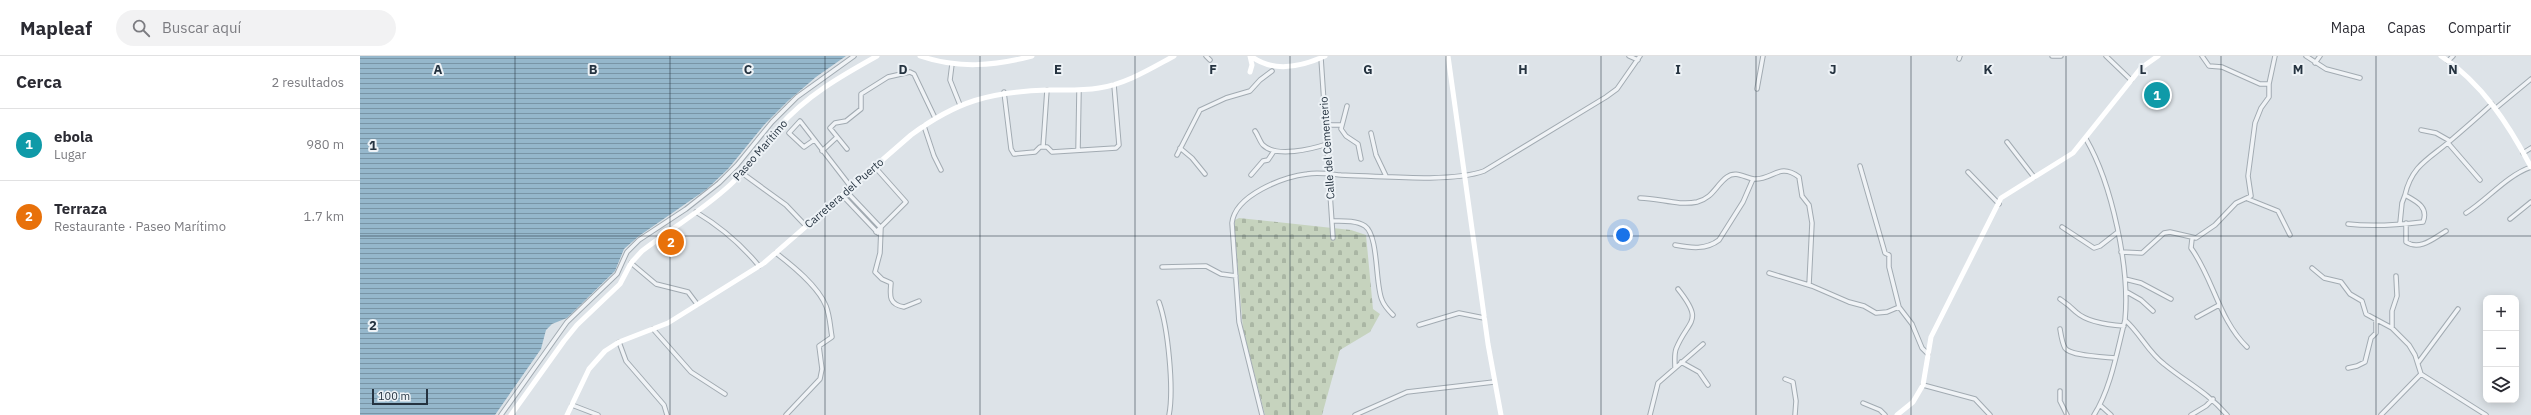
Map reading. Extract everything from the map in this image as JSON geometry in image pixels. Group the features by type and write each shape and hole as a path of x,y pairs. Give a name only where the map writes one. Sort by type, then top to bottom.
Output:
{"main road":[{"name":"Paseo Marítimo","path":"511,415 577,325 620,284 631,263 650,245 696,212 742,173 778,128 813,95 824,86 877,56"},
{"path":"920,56 952,64 978,66 1008,62 1032,56"},
{"path":"1251,56 1262,64 1276,67 1288,67 1323,57"},
{"path":"1250,72 1252,65 1251,56"},
{"path":"1448,56 1484,318 1501,415"},
{"path":"1897,415 1913,402 1924,385 1928,354 1935,327 1999,204 2006,194 2069,157 2086,139 2131,80 2146,63 2158,56"},
{"path":"2441,56 2466,76 2494,106 2531,167"},
{"name":"Carretera del Puerto","path":"567,415 589,369 605,351 619,342 677,318 759,266 776,253 874,166 935,118 960,105 1004,92 1047,90 1080,91 1114,85 1171,57"}],"street":[{"path":"501,415 567,322 617,274 631,248 719,183 737,165 772,122 797,97 854,56"},
{"path":"1206,56 1210,60 1210,56"},
{"path":"1630,56 1638,60"},
{"path":"1262,415 1240,333 1232,223 1235,212 1241,205 1253,194 1280,181 1309,173 1386,176 1475,174 1499,163 1606,97 1617,89 1640,56"},
{"path":"1757,89 1763,56"},
{"path":"2052,56 2061,56"},
{"path":"2106,56 2131,80"},
{"path":"2202,56 2209,66 2222,67 2260,84 2269,84"},
{"path":"2248,199 2251,196 2248,176 2255,123 2261,108 2270,97 2269,84 2275,56"},
{"path":"2306,56 2326,69 2360,78"},
{"path":"2315,62 2320,56"},
{"path":"2448,61 2452,56"},
{"name":"Calle del Cementerio","path":"1323,57 1333,238"},
{"path":"952,64 950,80 960,105"},
{"path":"1176,155 1200,110 1226,98 1250,92 1260,80 1272,71"},
{"path":"847,149 836,138 830,128 835,124 846,121 861,109 861,94 888,77 910,72 916,76 922,94 935,118"},
{"path":"2400,223 2402,203 2405,195 2413,175 2424,159 2449,142 2531,79"},
{"path":"1043,147 1052,152 1118,147 1114,85"},
{"path":"1043,147 1047,90"},
{"path":"1078,150 1080,91"},
{"path":"1004,92 1012,152 1035,152 1043,147"},
{"path":"1346,106 1341,129 1346,136 1358,144 1361,159"},
{"path":"814,140 804,147 789,134 800,121 814,140 822,151 851,186"},
{"path":"1326,125 1341,125"},
{"path":"924,126 934,156 941,170"},
{"path":"2422,130 2436,133 2449,142 2480,180"},
{"path":"1255,131 1264,146 1274,151 1302,151 1327,144"},
{"path":"1371,133 1376,155 1386,176"},
{"path":"822,151 836,138"},
{"path":"2086,139 2099,168 2118,232 2127,292 2124,326 2100,405 2094,415"},
{"path":"2007,142 2034,177"},
{"path":"1180,148 1192,158 1204,174"},
{"path":"2523,153 2531,148"},
{"path":"1251,175 1263,161 1268,160 1274,151"},
{"path":"874,166 906,202 876,232"},
{"path":"1860,166 1883,246 1886,253 1889,255 1889,267 1899,307 1912,324 1922,348 1928,354"},
{"path":"2466,214 2485,201 2517,172 2531,167"},
{"path":"1640,198 1679,204 1700,201 1715,192 1728,176 1732,174 1753,179 1764,178 1780,171 1793,172 1799,178 1802,196 1809,205 1812,223 1809,285"},
{"path":"1968,172 1999,204"},
{"path":"742,173 786,204 806,226"},
{"path":"1675,245 1702,247 1714,244 1720,240 1743,202 1753,179"},
{"path":"844,193 881,228"},
{"path":"844,193 880,235"},
{"path":"2348,224 2374,227 2400,223 2423,222 2425,212 2422,206 2405,195"},
{"path":"2192,239 2214,225 2236,203 2248,199 2278,211 2290,235"},
{"path":"2510,219 2531,202"},
{"path":"696,212 718,226 741,245 759,266"},
{"path":"1332,221 1364,225 1369,231 1378,265 1382,300 1393,315"},
{"path":"2406,223 2406,242 2412,245 2422,245 2446,231"},
{"path":"2062,227 2094,248 2100,246 2118,232"},
{"path":"881,228 880,253 875,272 882,279 891,283 891,300 904,307 919,301"},
{"path":"2121,252 2142,253 2159,237 2170,232 2192,239"},
{"path":"2192,239 2191,248 2202,263 2219,305 2239,340 2247,347"},
{"path":"776,253 806,279 823,301 830,319 832,337 820,346 822,369 820,379 786,415"},
{"path":"631,263 656,284 688,292 697,304"},
{"path":"1162,267 1206,266 1221,274 1236,276"},
{"path":"2312,268 2324,278 2341,282 2350,294 2362,301 2366,314 2392,328 2409,345 2418,363 2421,374 2479,414 2486,415"},
{"path":"1769,273 1809,285 1849,302 1864,306 1876,313 1887,312 1899,307"},
{"path":"2392,328 2392,311 2397,296 2396,276"},
{"path":"2125,279 2141,283 2171,299"},
{"path":"1675,368 1676,348 1691,324 1693,313 1689,302 1678,289"},
{"path":"2127,292 2141,300 2153,311"},
{"path":"2060,299 2069,303 2074,311 2081,315 2102,323 2124,326"},
{"path":"1158,302 1166,323 1169,415"},
{"path":"2196,317 2219,305"},
{"path":"2418,363 2458,309"},
{"path":"1419,325 1459,313 1484,318"},
{"path":"2125,320 2164,364 2212,399 2227,415"},
{"path":"2348,368 2365,362 2371,338 2376,333 2376,320"},
{"path":"653,329 691,372 725,394"},
{"path":"2060,329 2065,349 2068,351 2075,354 2115,358"},
{"path":"619,342 626,360 664,405 668,414"},
{"path":"1650,415 1658,383 1703,344"},
{"path":"1681,362 1699,372 1708,385"},
{"path":"2381,415 2421,374"},
{"path":"1785,379 1794,382 1796,401 1795,415"},
{"path":"1355,415 1407,392 1494,382"},
{"path":"1924,385 1975,399 1990,415"},
{"path":"2060,391 2060,401 2067,415"},
{"path":"2191,415 2206,406 2212,399"},
{"path":"1863,403 1880,410 1885,415"},
{"path":"572,405 598,415"},
{"path":"2100,405 2110,415"}],"green space":[{"path":"1239,218 1351,230 1366,235 1373,309 1380,314 1370,332 1340,350 1322,415 1265,415 1243,329 1235,234 1235,220"}],"water":[{"path":"360,56 846,56 816,77 788,101 764,125 728,169 707,189 639,236 624,249 615,271 567,318 552,324 546,330 541,349 495,415 360,415"}],"place":[{"name":"ebola","path":"2157,95"},
{"name":"Terraza","path":"671,242"}]}
